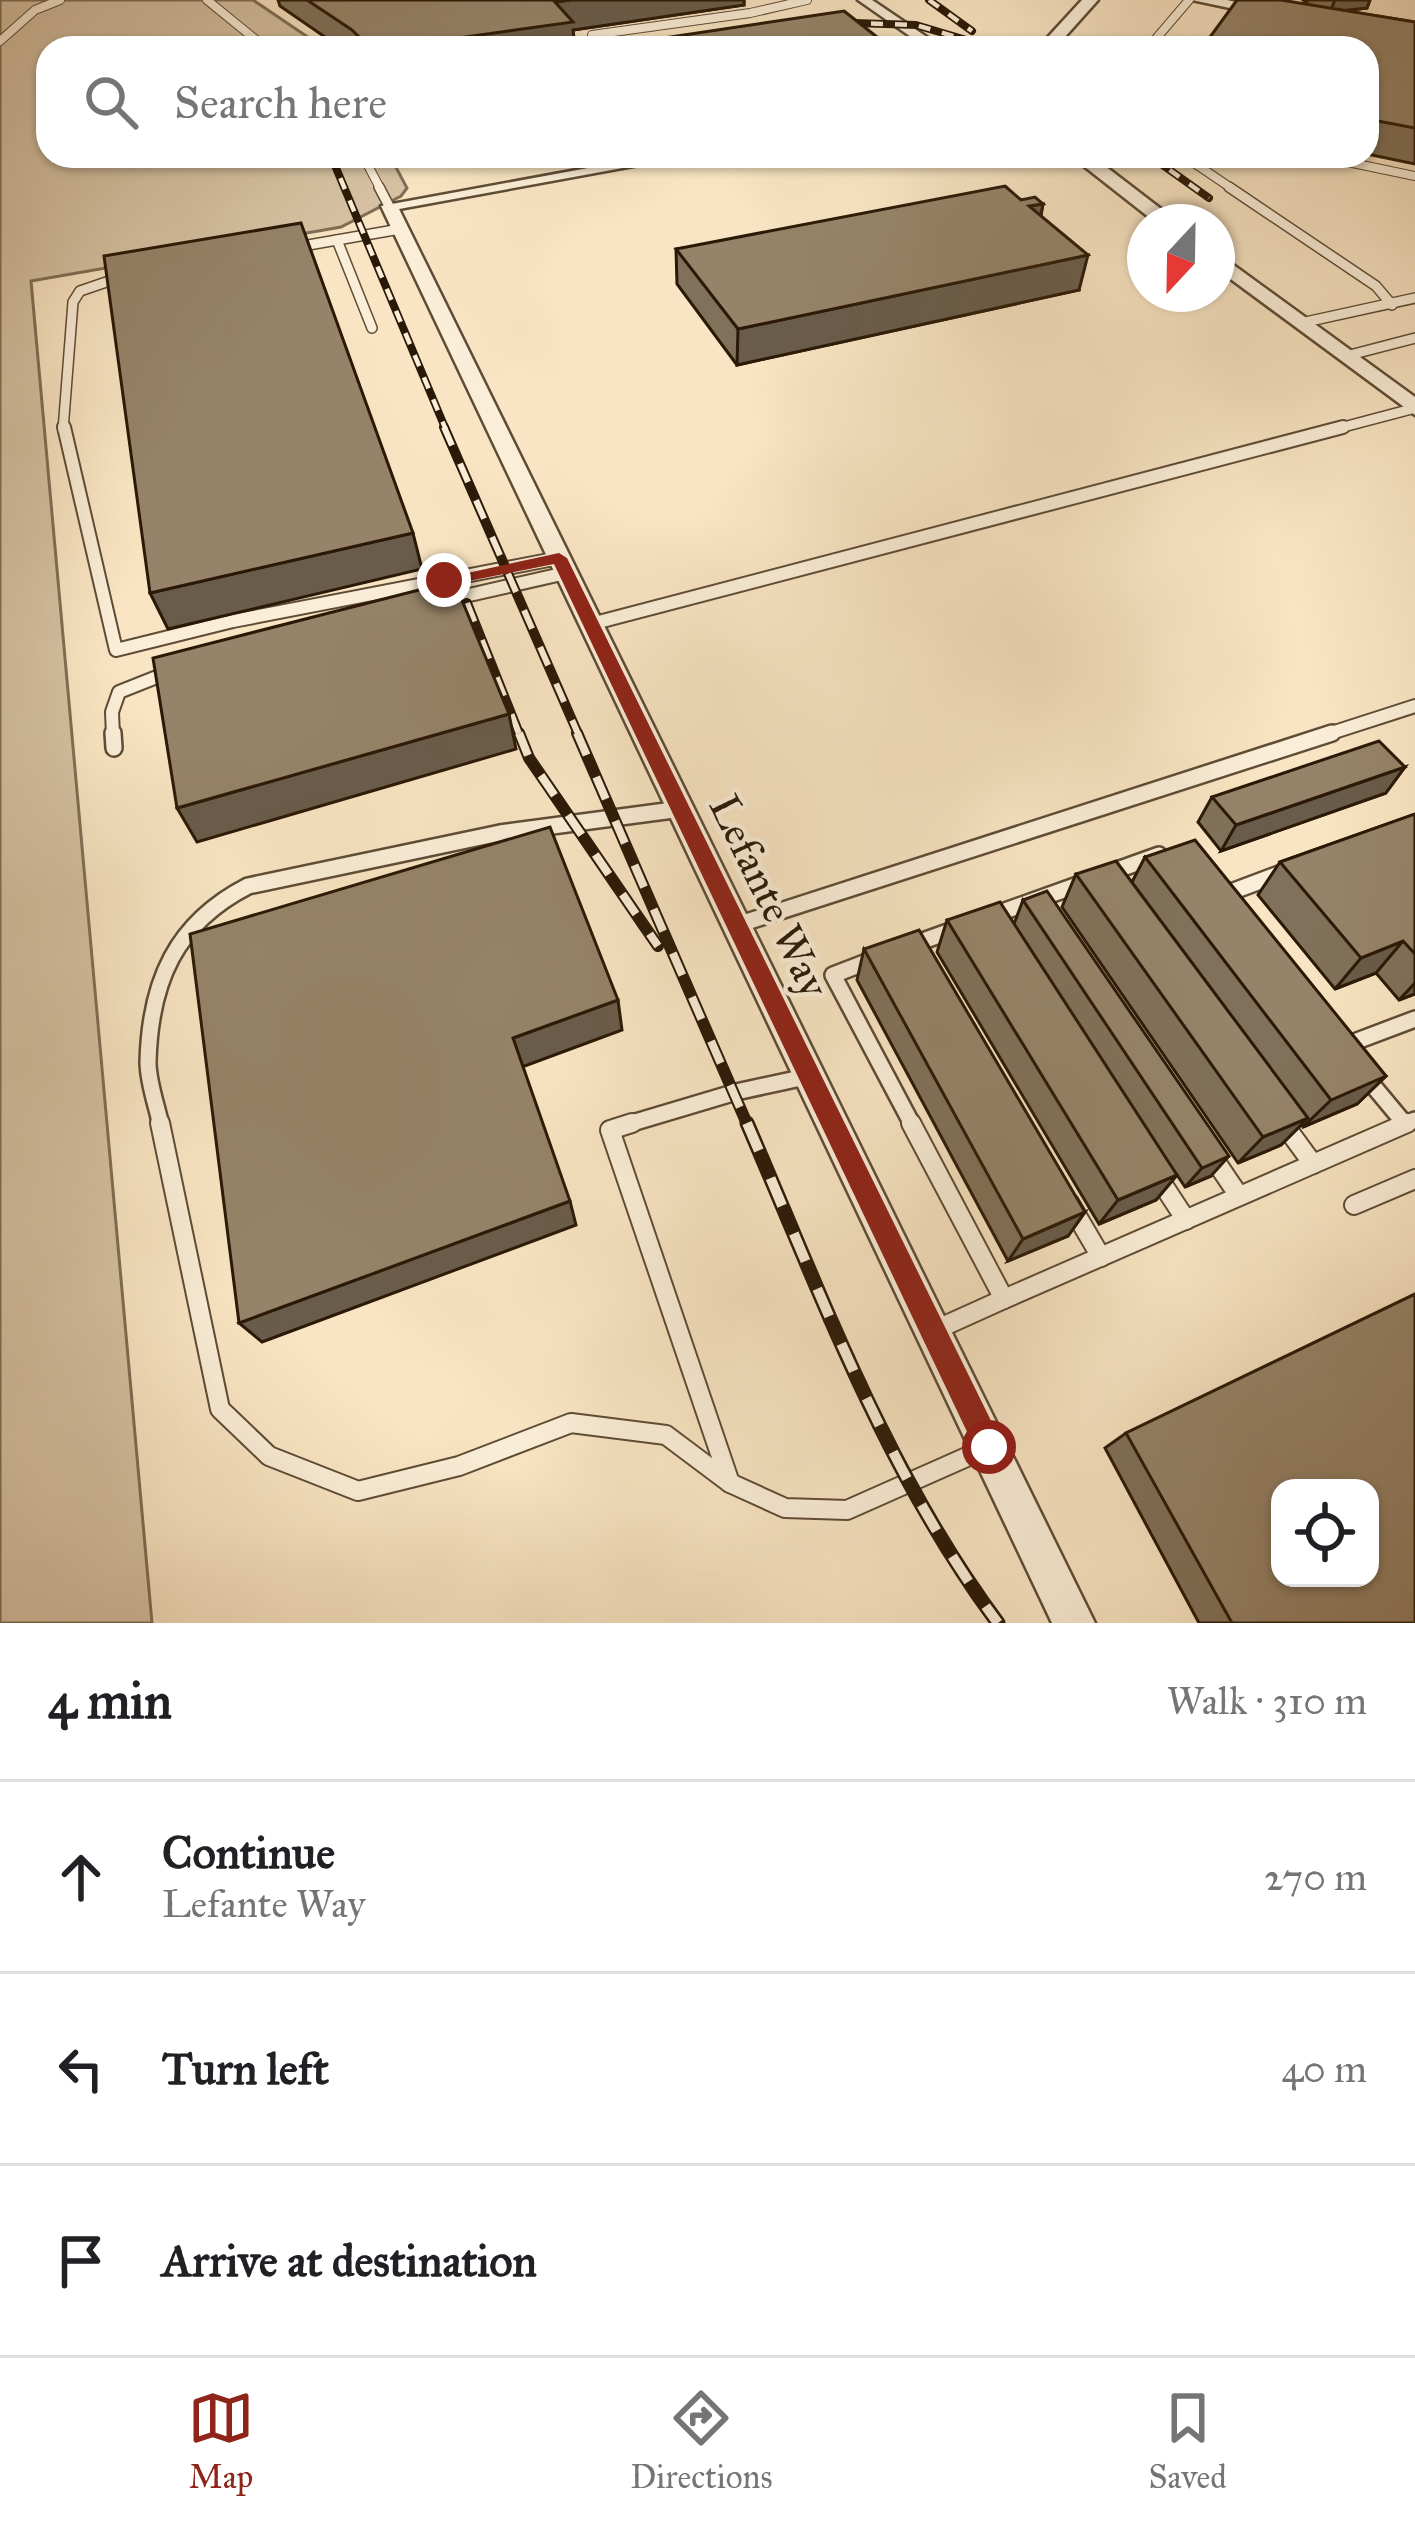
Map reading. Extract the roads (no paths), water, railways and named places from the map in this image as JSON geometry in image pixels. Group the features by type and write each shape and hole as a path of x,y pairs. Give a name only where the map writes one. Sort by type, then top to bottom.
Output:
{"street":[{"path":"864,0 918,36"},
{"path":"1057,36 1090,0"},
{"path":"1200,0 1286,15"},
{"path":"394,218 625,168"},
{"path":"1096,168 1144,204"},
{"name":"Lefante Way","path":"394,218 1074,1623"},
{"path":"1235,272 1415,408"}],"lane":[{"path":"0,41 35,10 61,0"},
{"path":"207,0 253,36"},
{"path":"592,35 806,0"},
{"path":"1159,36 1189,0"},
{"path":"274,251 337,240 394,218 369,168"},
{"path":"1200,168 1376,286 1392,304"},
{"path":"1377,168 1415,176"},
{"path":"337,240 372,328"},
{"path":"131,276 80,291 73,302 63,435 116,650 233,621 563,566"},
{"path":"1301,322 1415,298"},
{"path":"1346,356 1415,338"},
{"path":"591,624 1415,408"},
{"path":"417,606 563,566"},
{"path":"114,748 110,704 121,688 181,669"},
{"path":"737,926 1415,706"},
{"path":"680,809 570,821 248,886 213,904 178,938 160,990 148,1064 220,1409 268,1456 358,1491 459,1466 571,1423 666,1435 730,1483 785,1508 847,1510 989,1447"},
{"path":"1004,1298 833,975 1175,849"},
{"path":"1216,897 1304,864"},
{"path":"1101,876 1115,895"},
{"path":"1202,881 1230,914"},
{"path":"1037,899 1051,919"},
{"path":"990,916 1002,935"},
{"path":"914,944 926,964"},
{"path":"1341,1047 1415,1019"},
{"path":"933,1330 1410,1122 1328,1031"},
{"path":"730,1483 610,1130 810,1076"},
{"path":"1270,1107 1313,1164"},
{"path":"1199,1137 1239,1196"},
{"path":"1149,1163 1186,1220"},
{"path":"1054,1178 1101,1257"},
{"path":"1354,1205 1415,1179"}],"railway":[{"path":"929,0 972,31"},
{"path":"823,22 916,25 953,36"},
{"path":"336,168 446,430"},
{"path":"1167,168 1209,198"},
{"path":"444,427 579,736"},
{"path":"467,603 520,736"},
{"path":"519,733 529,758 658,946"},
{"path":"577,733 748,1126"},
{"path":"747,1123 889,1444 922,1506 998,1623"}]}
